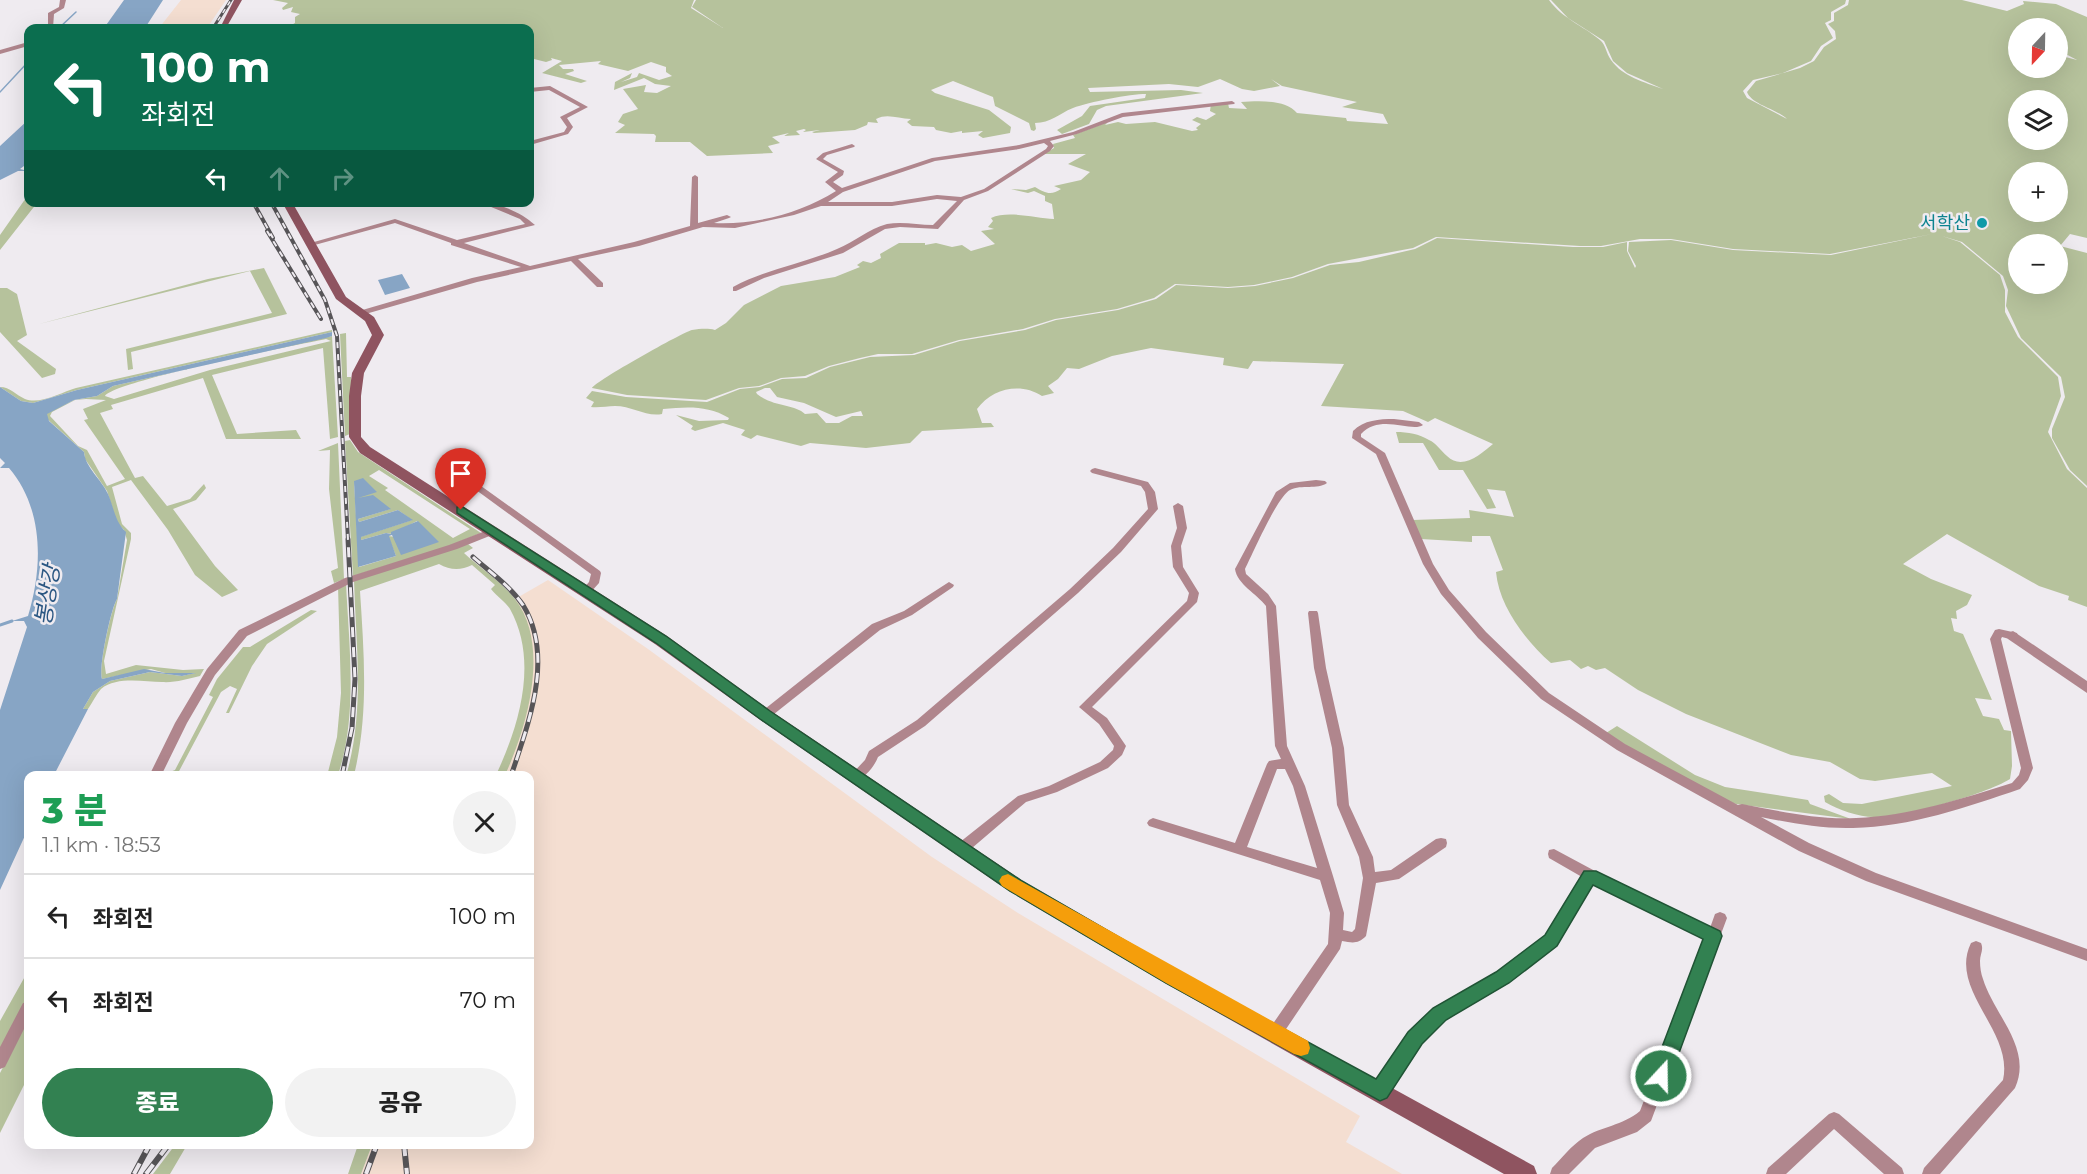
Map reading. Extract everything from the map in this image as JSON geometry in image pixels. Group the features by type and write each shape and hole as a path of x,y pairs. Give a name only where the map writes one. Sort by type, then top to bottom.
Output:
{"main road":[{"path":"225,24 238,0"},
{"path":"292,207 310,244 342,299 362,313 375,327 378,335 358,373 355,396 355,437 371,454 661,640 960,850 1058,912 1526,1174"}],"street":[{"path":"50,24 51,13 62,8 63,0"},
{"path":"0,52 24,45"},
{"path":"534,90 550,88 585,107 563,117 570,127 566,133 534,142"},
{"path":"705,225 735,226 764,221 820,204 840,191 934,159 1046,141 1122,115 1232,103"},
{"path":"820,204 834,206 892,204 937,197 962,199 986,190 1048,150 1051,146 1046,141"},
{"path":"840,191 828,182 841,174 841,171 819,159 825,154 852,146"},
{"path":"694,228 695,177"},
{"path":"736,289 785,267 814,261 840,251 881,228 901,225 935,227 962,199"},
{"path":"454,243 531,225 522,218 494,207"},
{"path":"362,313 527,267 636,244 727,217"},
{"path":"310,244 395,221 454,243 496,254 527,267"},
{"path":"572,257 600,285"},
{"path":"1419,425 1405,422 1366,424 1356,433 1357,438 1380,453 1428,564 1455,606 1545,696 1621,747 1804,847 1871,877 2087,955"},
{"path":"449,466 596,573 594,583 586,591"},
{"path":"855,777 870,762 873,754 921,723 1074,591 1117,550 1153,509 1150,492 1144,484 1095,471"},
{"path":"1275,1033 1335,945 1337,913 1299,786 1287,764 1278,722 1271,606 1264,596 1241,575 1240,569 1279,494 1286,487 1294,484 1322,483"},
{"path":"960,850 1022,799 1053,789 1104,765 1118,752 1120,746 1103,721 1085,707 1192,602 1194,593 1178,567 1176,546 1182,528 1178,506"},
{"path":"158,771 211,672 243,633 350,580 453,547 493,531"},
{"path":"765,715 876,627 917,608 950,585"},
{"path":"1313,613 1320,668 1338,748 1343,805 1366,857 1370,878 1361,932 1355,938 1337,934"},
{"path":"1732,808 1812,820 1856,823 1966,802 2016,786 2024,777 2027,768 1995,639 1999,633 2013,636 2087,688"},
{"path":"1239,850 1273,764 1287,764"},
{"path":"1153,823 1326,876"},
{"path":"1370,878 1394,875 1441,843"},
{"path":"1554,854 1590,875 1713,936"},
{"path":"1380,1091 1415,1038 1439,1014 1502,978 1551,940 1590,875"},
{"path":"1558,1174 1589,1143 1604,1136 1623,1133 1646,1116 1720,918"},
{"path":"1930,1174 2010,1083 2014,1072 2012,1053 1980,992 1973,965 1976,947"},
{"path":"0,1062 24,1016"},
{"path":"1774,1174 1834,1119 1896,1174"}],"shaded area":[{"path":"181,0 226,0 210,24 162,24"},
{"path":"548,580 648,649 932,857 1018,913 1360,1116 1346,1142 1402,1174 361,1174 370,1149 534,1149 534,771 506,771 519,735 530,643 526,621 515,599"}],"green space":[{"path":"273,0 694,0 691,8 723,28 692,7 696,0 1549,0 1567,17 1551,0 1846,0 1845,4 1831,12 1831,20 1825,23 1833,38 1821,46 1811,61 1783,73 1753,80 1743,91 1747,98 1787,119 1759,104 1747,92 1756,81 1800,68 1814,61 1824,47 1836,39 1835,31 1828,24 1834,21 1834,13 1848,5 1849,0 1962,0 2007,11 2024,4 2023,1 2056,4 2087,17 2087,238 2070,234 2068,236 2068,234 2008,234 2008,290 2003,276 1962,242 1942,236 1960,242 2000,275 2005,290 2005,312 2018,337 2058,377 2061,396 2048,432 2067,469 2087,488 2087,607 2068,600 2069,596 2039,586 1947,534 1903,564 1931,579 1972,595 1967,605 1956,611 1957,619 1951,618 1954,631 1963,634 1992,700 1975,698 1983,716 1999,719 2004,730 2011,731 2012,766 2010,779 1982,792 1923,809 1868,817 1836,808 1825,802 1824,796 1829,794 1843,803 1862,804 1952,786 1932,773 1875,781 1860,779 1830,762 1791,755 1686,714 1638,690 1605,668 1596,670 1588,666 1581,669 1570,660 1551,663 1523,633 1508,610 1498,585 1496,572 1503,570 1490,536 1472,536 1472,542 1421,539 1413,520 1470,518 1469,510 1514,517 1505,491 1487,489 1496,508 1487,509 1463,470 1439,470 1423,443 1399,443 1396,432 1405,432 1425,438 1453,460 1459,462 1471,459 1493,444 1435,418 1428,422 1403,411 1321,406 1344,364 1253,361 1248,369 1223,365 1224,358 1151,348 1112,356 1079,369 1067,368 1048,386 1054,393 1042,396 1016,388 991,396 977,409 982,423 991,423 994,427 922,431 910,443 866,448 810,443 801,446 757,435 751,439 741,435 745,430 723,423 695,431 691,429 693,426 676,415 699,421 728,420 729,418 713,411 697,408 663,409 662,414 656,415 621,406 591,407 594,402 586,398 592,391 626,397 707,402 740,389 760,387 782,379 806,378 830,367 870,357 914,355 960,341 1025,330 1056,320 1118,310 1156,299 1176,285 1228,288 1255,286 1293,278 1330,265 1359,262 1415,249 1437,238 1573,247 1603,247 1627,242 1627,251 1635,268 1628,251 1629,242 1671,240 1733,250 1831,255 1932,234 1830,254 1733,249 1671,239 1640,239 1601,246 1580,246 1436,237 1413,248 1328,264 1292,277 1254,285 1228,287 1175,284 1154,298 1117,309 1055,319 1023,329 959,340 912,354 878,354 829,366 805,376 781,378 759,386 739,388 706,400 627,395 592,388 623,367 685,333 698,329 715,330 726,323 744,305 781,286 835,277 860,267 857,265 863,261 871,263 881,258 880,254 899,243 925,243 925,245 936,243 952,247 962,245 971,251 995,244 981,231 994,229 988,227 993,221 991,218 998,216 1013,215 1054,219 1052,204 1045,201 1045,196 1034,191 1028,193 1011,189 1026,190 1035,187 1051,193 1061,189 1054,186 1081,180 1090,172 1068,164 1086,154 1044,154 1054,148 1053,144 1075,138 1073,135 1108,122 1105,125 1118,122 1126,124 1155,122 1192,131 1198,130 1196,128 1201,124 1192,120 1197,117 1206,120 1216,114 1210,111 1211,104 1228,103 1229,108 1247,109 1241,102 1263,101 1286,105 1297,113 1346,118 1347,121 1388,124 1383,114 1342,107 1357,102 1282,86 1271,79 1280,86 1254,91 1242,89 1220,79 1198,87 1169,84 1088,88 1090,92 1181,90 1203,93 1106,106 1097,110 1089,124 1062,134 1057,130 1082,116 1090,106 1145,98 1146,94 1130,95 1073,108 1050,120 1035,123 1034,131 1031,130 1029,123 995,106 993,97 953,81 931,90 989,110 1011,127 1010,133 983,138 978,135 983,131 951,133 936,130 934,127 912,126 907,122 911,119 885,116 876,119 878,123 868,122 867,125 855,130 814,133 812,132 820,130 803,132 806,130 804,129 796,131 800,135 784,136 789,133 772,137 780,143 768,146 773,153 707,156 690,142 655,142 654,134 615,133 625,125 618,122 623,114 638,109 623,89 646,85 644,92 657,93 671,86 655,84 644,78 614,90 615,82 632,73 630,78 621,82 637,77 639,73 659,80 672,76 666,72 666,67 651,62 628,71 598,64 601,61 559,65 563,69 574,71 565,74 587,81 581,83 542,73 562,61 551,58 552,60 546,62 534,59 534,24 293,24 295,17 300,14 291,12 293,7 283,10 282,8 288,3","holes":["1574,22 1604,41 1613,61 1627,73 1663,89 1622,71 1611,60 1604,44","770,388 777,397 804,403 836,417 861,411 863,416 852,416 839,423 826,423 817,413 805,414 796,408 763,398 756,392"]},
{"path":"24,201 24,207 34,207 0,250 0,235"},
{"path":"2068,248 2087,253 2087,486 2070,470 2052,438 2052,429 2065,397 2061,377 2021,338 2006,306 2008,290 2008,294 2068,294"},
{"path":"264,268 287,314 131,352 133,369 128,370 126,349 272,313 250,271 39,324 208,279"},
{"path":"0,288 7,288 17,294 27,335 17,341 56,369 55,374 42,378 0,332"},
{"path":"332,330 332,332 77,390 33,403 21,401 0,387 25,399 37,400 76,388"},
{"path":"346,333 347,377 351,377 350,434 345,436 340,334"},
{"path":"332,336 338,437 330,439 323,348 212,375 237,434 296,430 301,439 226,439 203,378 111,405 113,409 100,413 135,478 143,476 167,506 190,499 204,484 206,488 196,500 173,509 215,566 238,590 222,597 195,575 168,530 131,480 112,487 122,524 131,533 131,539 104,661 106,674 136,665 183,670 204,669 200,676 176,681 115,682 101,689 88,709 83,709 93,692 110,681 150,672 182,676 195,673 165,673 151,669 102,679 103,652 117,599 127,540 124,530 117,523 107,491 85,459 84,452 46,418 47,413 74,400 97,396 113,386 192,368 116,389 105,396 114,399 210,370 331,341 326,339 243,356","holes":["75,400 106,400 83,409 88,419 84,420 125,479 107,486 87,450 78,446 50,416 52,412"]},
{"path":"350,440 358,452 481,533 446,547 353,576 345,441","holes":["379,470 470,529 453,538 369,476","354,481 357,498 390,509 358,519 359,522 398,510 412,520 360,537 361,540 386,533 392,534 417,521 438,542 388,536 396,556 359,567"]},
{"path":"338,443 344,579 334,583 331,571 338,568 329,489 330,450 318,451"},
{"path":"468,544 473,548 464,553 515,599 526,618 532,639 532,687 521,734 507,771 498,771 512,736 522,693 524,671 519,629 508,606 491,589 495,585 472,565 455,569 439,564 360,591 364,707 355,771 347,771 356,728 358,679 354,581"},
{"path":"346,583 350,704 348,729 339,771 328,771 337,737 341,693 338,586"},
{"path":"311,610 317,611 267,644 252,666 229,713 226,713 237,689 230,686 221,692 179,771 172,771 213,697 209,695 217,679 243,647 250,647"},
{"path":"1617,726 1695,775 1725,787 1808,800 1810,804 1851,819 1736,804 1717,797 1606,733"},
{"path":"24,978 24,1008 0,1054 0,1021"},
{"path":"24,1027 24,1085 0,1133 0,1073"},
{"path":"172,1149 185,1149 170,1174 153,1174"},
{"path":"357,1149 370,1149 361,1174 348,1174"}],"water":[{"path":"124,0 163,0 148,24 107,24"},
{"path":"24,124 24,166 20,169 24,171 18,171 0,180 0,146"},
{"path":"402,274 410,288 385,295 378,280"},
{"name":"봉상강","path":"332,332 332,336 326,338 113,386 97,396 74,400 47,414 49,421 84,452 87,463 105,489 117,519 126,532 117,599 103,652 102,679 144,669 165,673 196,673 182,676 150,672 110,681 93,692 83,709 88,709 56,771 24,771 24,838 0,890 0,710 27,627 24,621 12,621 28,616 38,558 34,520 29,502 9,468 0,468 5,463 0,458 0,387 21,401 33,403 77,390"},
{"path":"363,478 377,492 358,498 373,495 391,509 358,519 359,522 398,510 413,520 361,537 361,540 386,533 391,534 391,532 418,521 439,542 401,555 392,535 389,536 396,556 358,567 354,481"}],"waterway":[{"path":"63,24 76,12"},
{"path":"0,92 24,66"},
{"path":"0,625 12,621"}],"railway":[{"path":"216,24 231,0"},
{"path":"256,207 273,238"},
{"path":"274,207 325,300 337,336 348,540"},
{"path":"267,231 321,319"},
{"path":"343,771 352,728 355,679 348,539"},
{"path":"473,557 518,598 532,625 537,646 538,668 531,713 513,771"},
{"path":"134,1174 147,1149"},
{"path":"146,1174 165,1149"},
{"path":"366,1174 375,1149"},
{"path":"404,1149 407,1174"}],"slow traffic":[{"path":"1008,881 1172,977 1301,1048"}],"place":[{"name":"서학산","path":"1982,223"}],"route":[{"path":"461,510 661,640 765,715 1016,886 1172,977 1380,1091 1415,1038 1439,1014 1502,978 1531,958 1551,940 1590,875 1713,936 1661,1076"}]}
